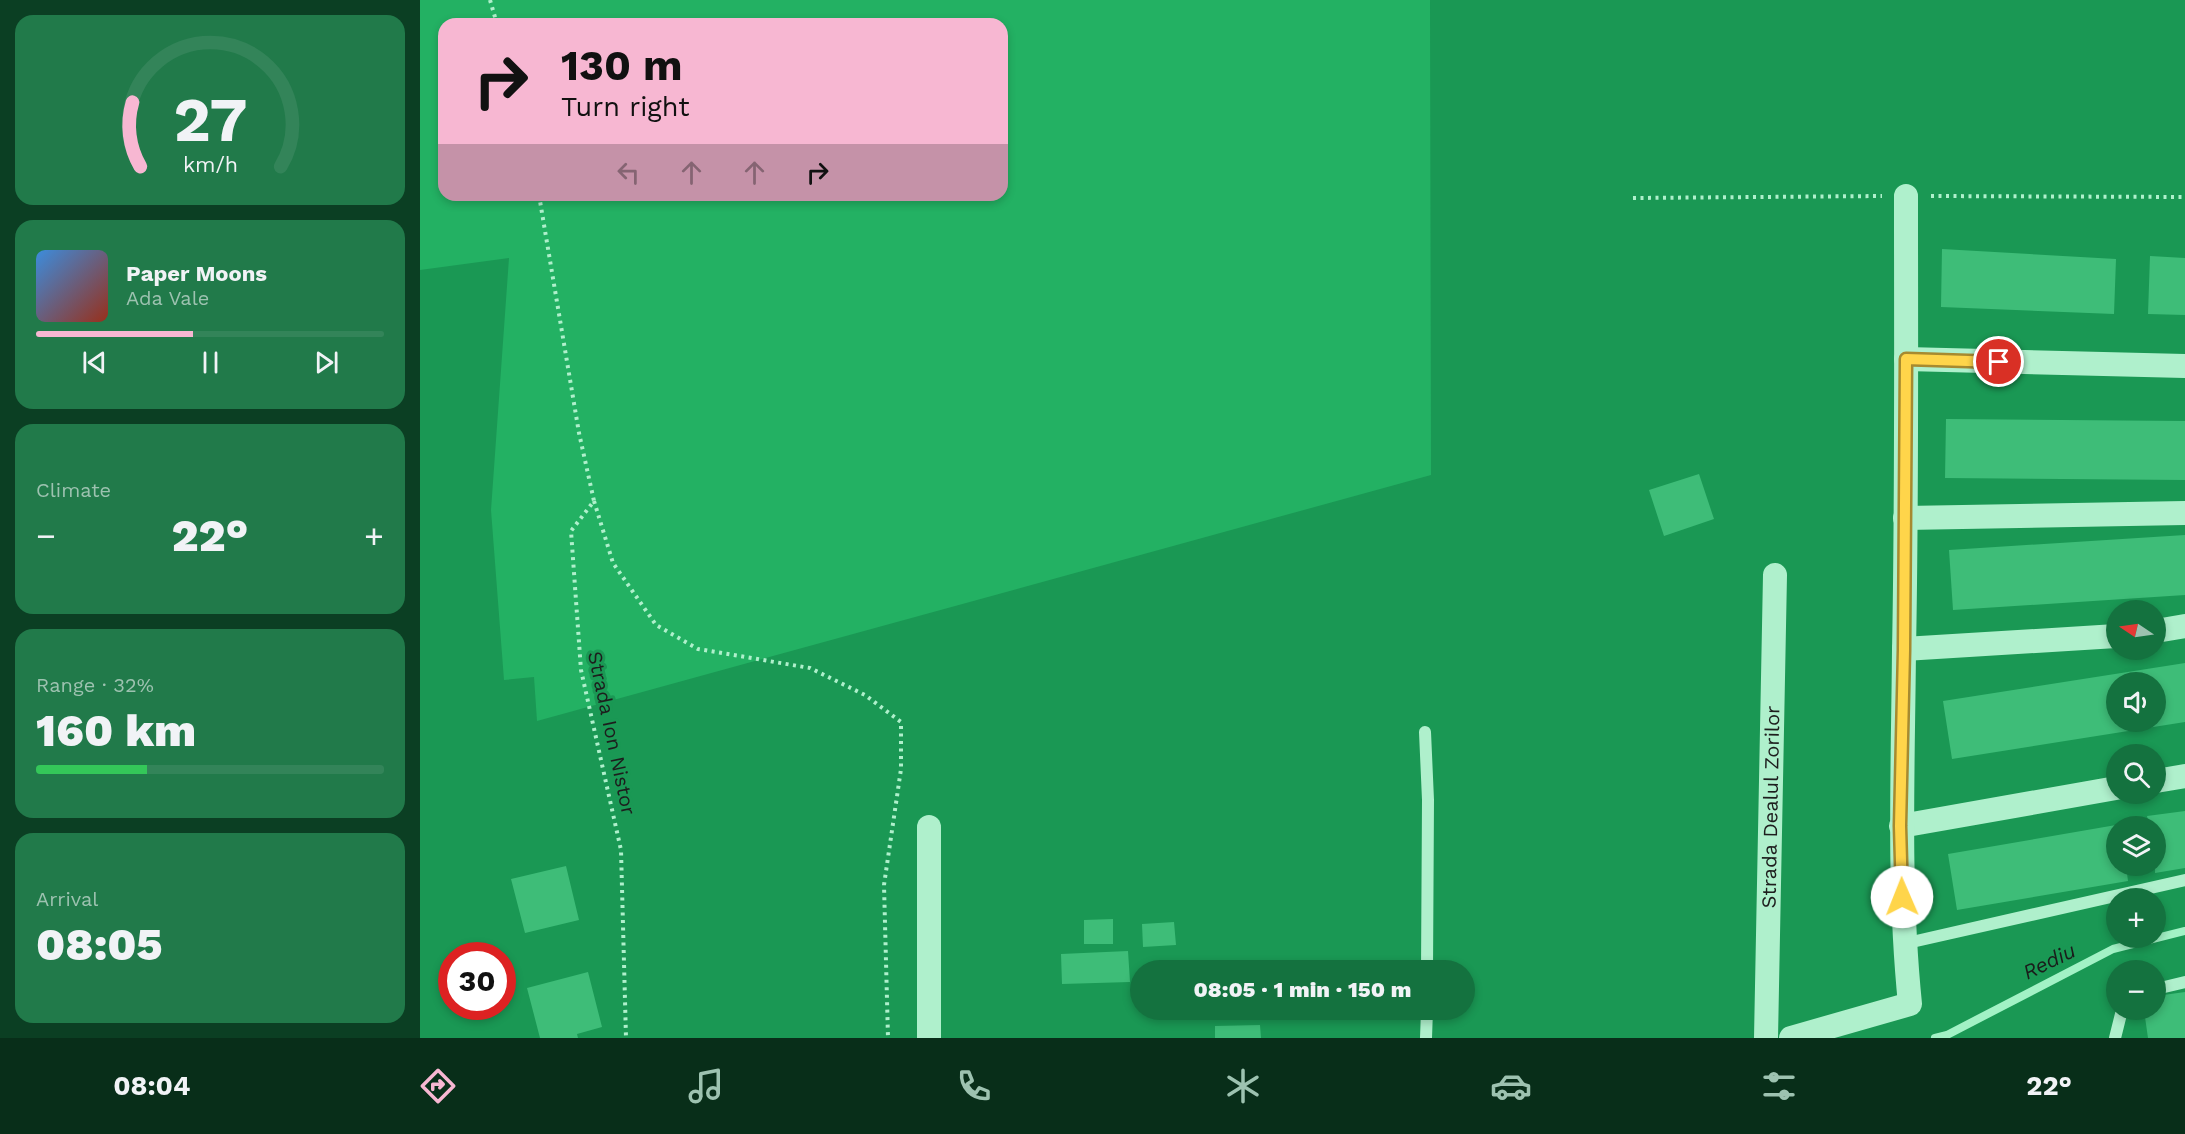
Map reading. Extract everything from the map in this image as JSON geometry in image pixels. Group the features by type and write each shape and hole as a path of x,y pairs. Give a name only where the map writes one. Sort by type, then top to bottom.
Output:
{"street":[{"path":"1791,1038 1910,1004 1904,944 1900,826 1904,650 1906,196"},
{"path":"1906,359 2185,366"},
{"path":"1905,519 2185,513"},
{"name":"Strada Dealul Zorilor","path":"1766,1038 1775,575"},
{"path":"2166,629 2185,626"},
{"path":"1904,650 2106,637"},
{"path":"2166,779 2185,776"},
{"path":"1900,826 2106,790"},
{"path":"929,827 929,1038"}],"lane":[{"path":"1425,732 1428,800 1427,960"},
{"path":"1904,944 2185,879"},
{"path":"2166,987 2185,982"},
{"path":"1426,1038 1427,1020"},
{"path":"2115,1038 2120,1020"}],"path":[{"path":"490,0 495,18"},
{"path":"540,201 579,433 594,501 613,563 656,625 698,649 810,668 865,695 901,722 901,769 884,885 888,1038"},
{"name":"Strada Ion Nistor","path":"594,501 571,531 581,670 621,850 626,1038"}],"green space":[{"path":"420,0 1430,0 1431,475 537,721 534,677 504,680 491,510 509,258 420,270"}],"building":[{"path":"1942,249 2116,259 2114,314 1941,307"},
{"path":"2150,256 2185,258 2185,315 2148,314"},
{"path":"1946,419 2185,421 2185,480 1945,478"},
{"path":"1699,474 1714,519 1664,536 1649,490"},
{"path":"2185,535 2185,595 1953,610 1949,550"},
{"path":"2185,663 2185,722 2166,725 2166,672 2128,672"},
{"path":"2106,675 2106,732 2122,732 1952,759 1943,701"},
{"path":"2185,811 2185,868 2166,871 2166,816 2147,816"},
{"path":"2106,827 2106,876 2127,876 2128,881 1957,910 1948,854"},
{"path":"566,866 579,920 525,933 511,879"},
{"path":"1113,919 1113,944 1084,944 1084,920"},
{"path":"1174,922 1176,945 1143,947 1142,924"},
{"path":"1128,951 1130,982 1062,984 1061,954"},
{"path":"588,972 602,1027 577,1034 578,1038 540,1038 527,988"},
{"path":"2185,992 2185,1038 2148,1038 2145,1020 2166,1020 2166,995"},
{"path":"1260,1025 1261,1038 1215,1038 1215,1026"}],"waterway":[{"name":"Rediu","path":"1935,1038 1947,1035 2113,949 2185,931"}],"route":[{"path":"1902,897 1900,826 1906,359 1999,362"}]}
